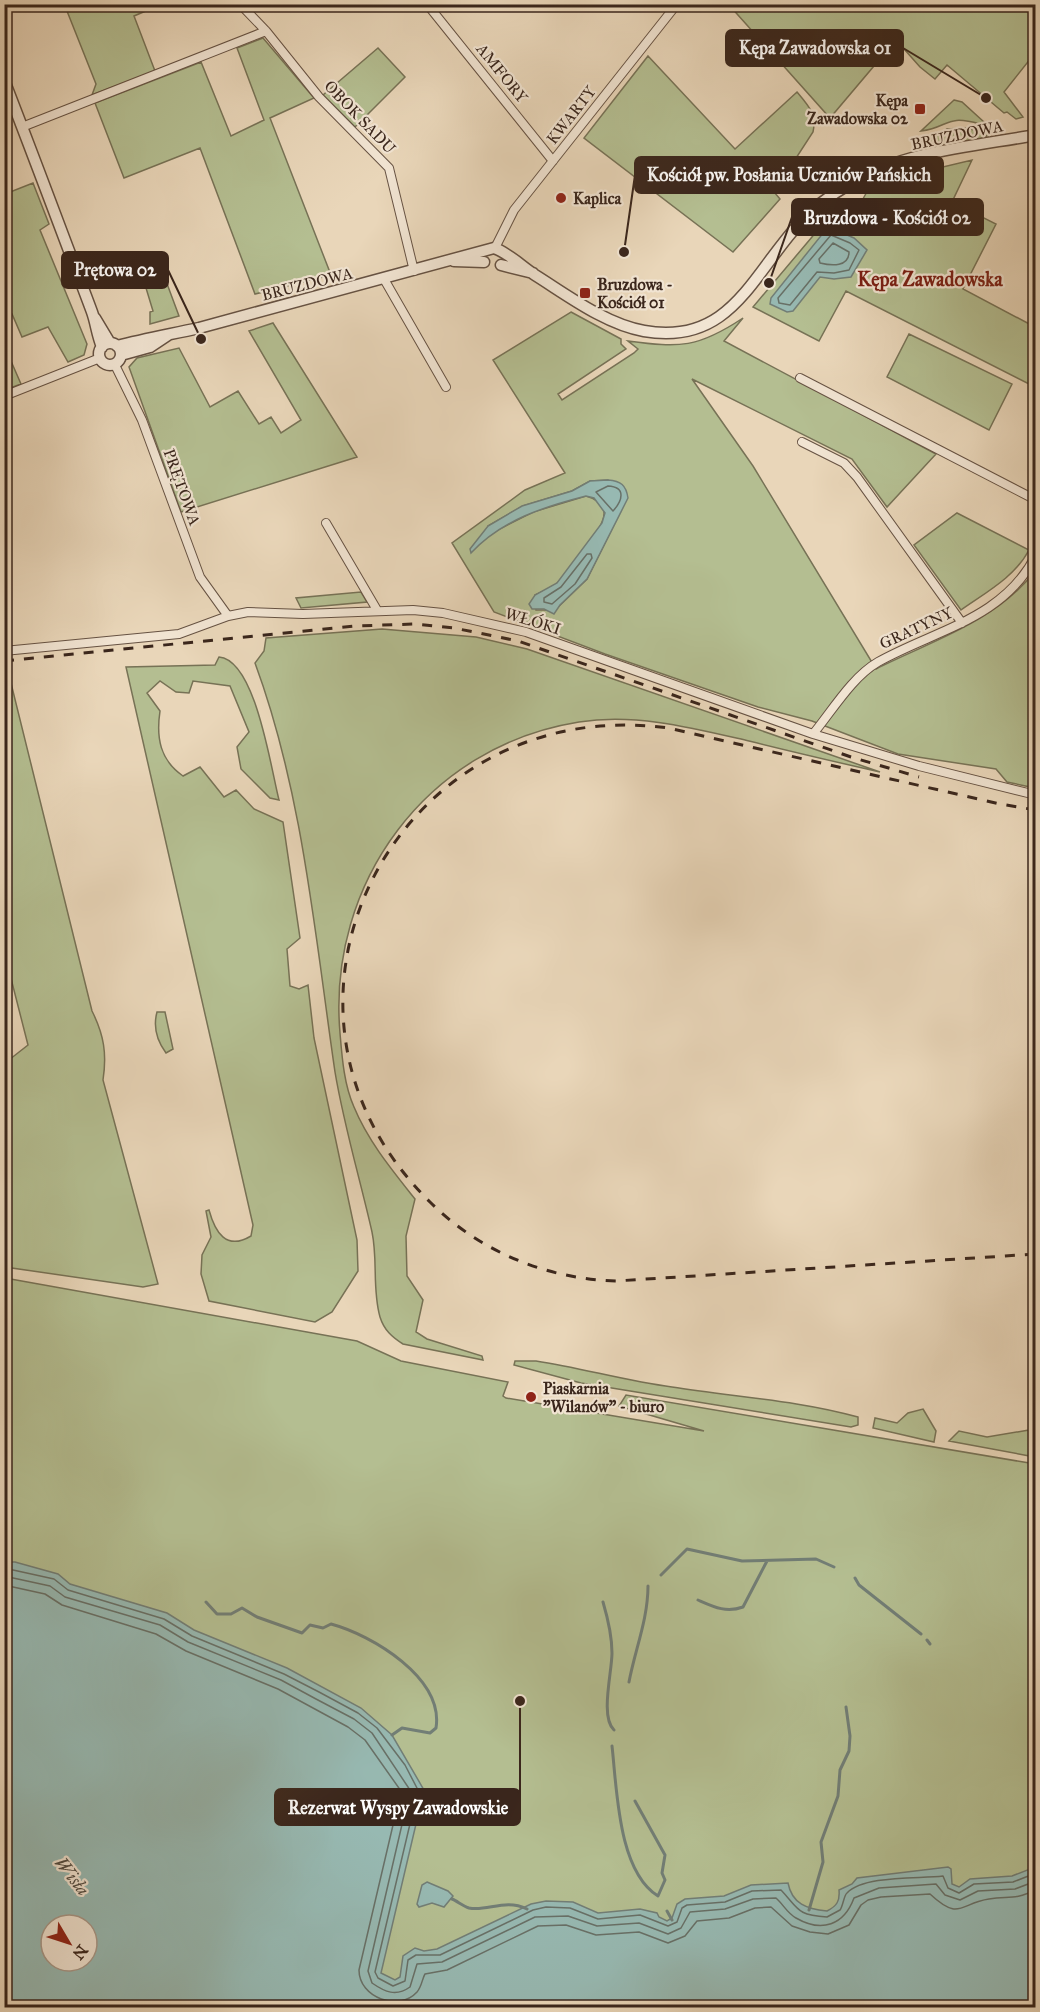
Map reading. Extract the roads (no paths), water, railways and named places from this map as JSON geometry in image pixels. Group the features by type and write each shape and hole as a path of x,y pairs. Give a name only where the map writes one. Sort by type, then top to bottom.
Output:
{"street":[{"name":"OBOK SADU","path":"240,4 266,31 319,97 389,168 414,271"},
{"name":"AMFORY","path":"427,4 554,161"},
{"name":"KWARTY","path":"500,256 514,210 677,4"},
{"path":"22,127 266,31"},
{"name":"PRĘTOWA","path":"4,80 93,315 96,332 111,352 141,420 200,577 228,616"},
{"name":"BRUZDOWA","path":"111,352 150,336 168,335 452,261 468,254 484,257 500,256 608,318 629,327 662,333 696,328 733,307 758,279 798,225 823,202 851,183 881,168 917,158 1035,135"},
{"name":"BRUZDOWA","path":"484,257 492,268 500,256"},
{"path":"384,279 446,387"},
{"path":"4,396 111,352"},
{"path":"800,378 1035,501"},
{"path":"802,442 844,463 857,477 962,623"},
{"path":"326,523 377,610"},
{"name":"GRATYNY","path":"813,734 861,676 874,665 962,623 1009,593 1025,576 1035,555"},
{"name":"WŁÓKI","path":"4,651 179,633 228,616 248,612 303,614 377,610 443,613 526,632 813,734 969,779 1035,795"}],"water":[{"path":"831,228 854,238 867,250 851,277 834,279 820,277 793,311 787,312 770,304 771,298 824,232"},
{"path":"608,480 622,484 628,498 587,579 560,605 554,614 544,609 532,609 529,604 535,595 557,583 602,523 605,513 594,498 586,496 524,516 496,532 471,553 470,549 488,526 522,506 572,491 590,481"},
{"name":"Wisła","path":"5,1562 15,1562 58,1574 70,1584 167,1613 194,1630 287,1668 361,1708 392,1735 424,1790 381,1973 395,1980 400,1977 403,1956 415,1948 424,1951 437,1949 531,1904 546,1901 573,1902 598,1913 640,1909 657,1913 659,1917 667,1921 672,1918 677,1904 685,1899 724,1896 751,1885 788,1883 797,1901 813,1909 827,1911 837,1903 839,1890 852,1884 857,1878 948,1867 951,1869 952,1884 959,1887 970,1879 1012,1876 1035,1867 1035,2007 5,2007"},
{"path":"427,1882 448,1891 453,1896 444,1907 432,1903 419,1907 417,1904 422,1885"}],"waterway":[{"path":"661,1575 687,1549 742,1561 816,1559 834,1567"},
{"path":"698,1600 726,1609 743,1607 767,1561"},
{"path":"855,1578 859,1585 921,1634"},
{"path":"629,1682 644,1622 648,1586"},
{"path":"206,1602 217,1614 231,1614 242,1608 257,1617 302,1633 310,1625 323,1628 331,1624 366,1638 402,1661 429,1692 435,1710 436,1728 430,1733 402,1728 392,1735"},
{"path":"603,1602 612,1653 607,1705 610,1724 614,1730"},
{"path":"927,1640 930,1644"},
{"path":"809,1910 823,1862 821,1842 838,1796 840,1770 849,1751 850,1736 846,1707"},
{"path":"612,1746 618,1806 627,1849 645,1884 658,1896 665,1880 662,1873 665,1855 635,1801"},
{"path":"452,1899 476,1909 504,1905 527,1909"},
{"path":"667,1911 672,1920"}],"railway":[{"path":"4,661 355,626 414,624 454,628 518,641 851,757 919,777"},
{"path":"1036,810 1000,804 668,728 572,730 489,759 421,810 373,878 347,957 346,1040 372,1124 430,1202 470,1235 492,1248 539,1268 564,1275 616,1281 1036,1254"}],"place":[{"name":"Kępa Zawadowska 01","path":"986,98"},
{"name":"Kępa Zawadowska 02","path":"920,109"},
{"name":"Kaplica","path":"561,198"},
{"name":"Kościół pw. Posłania Uczniów Pańskich","path":"624,252"},
{"name":"Bruzdowa - Kościół 02","path":"769,283"},
{"name":"Bruzdowa - Kościół 01","path":"585,293"},
{"name":"Prętowa 02","path":"201,339"},
{"name":"Piaskarnia \"Wilanów\" - biuro","path":"531,1397"},
{"name":"Rezerwat Wyspy Zawadowskie","path":"520,1701"}],"district":[{"name":"Kępa Zawadowska","path":"930,279"}]}
